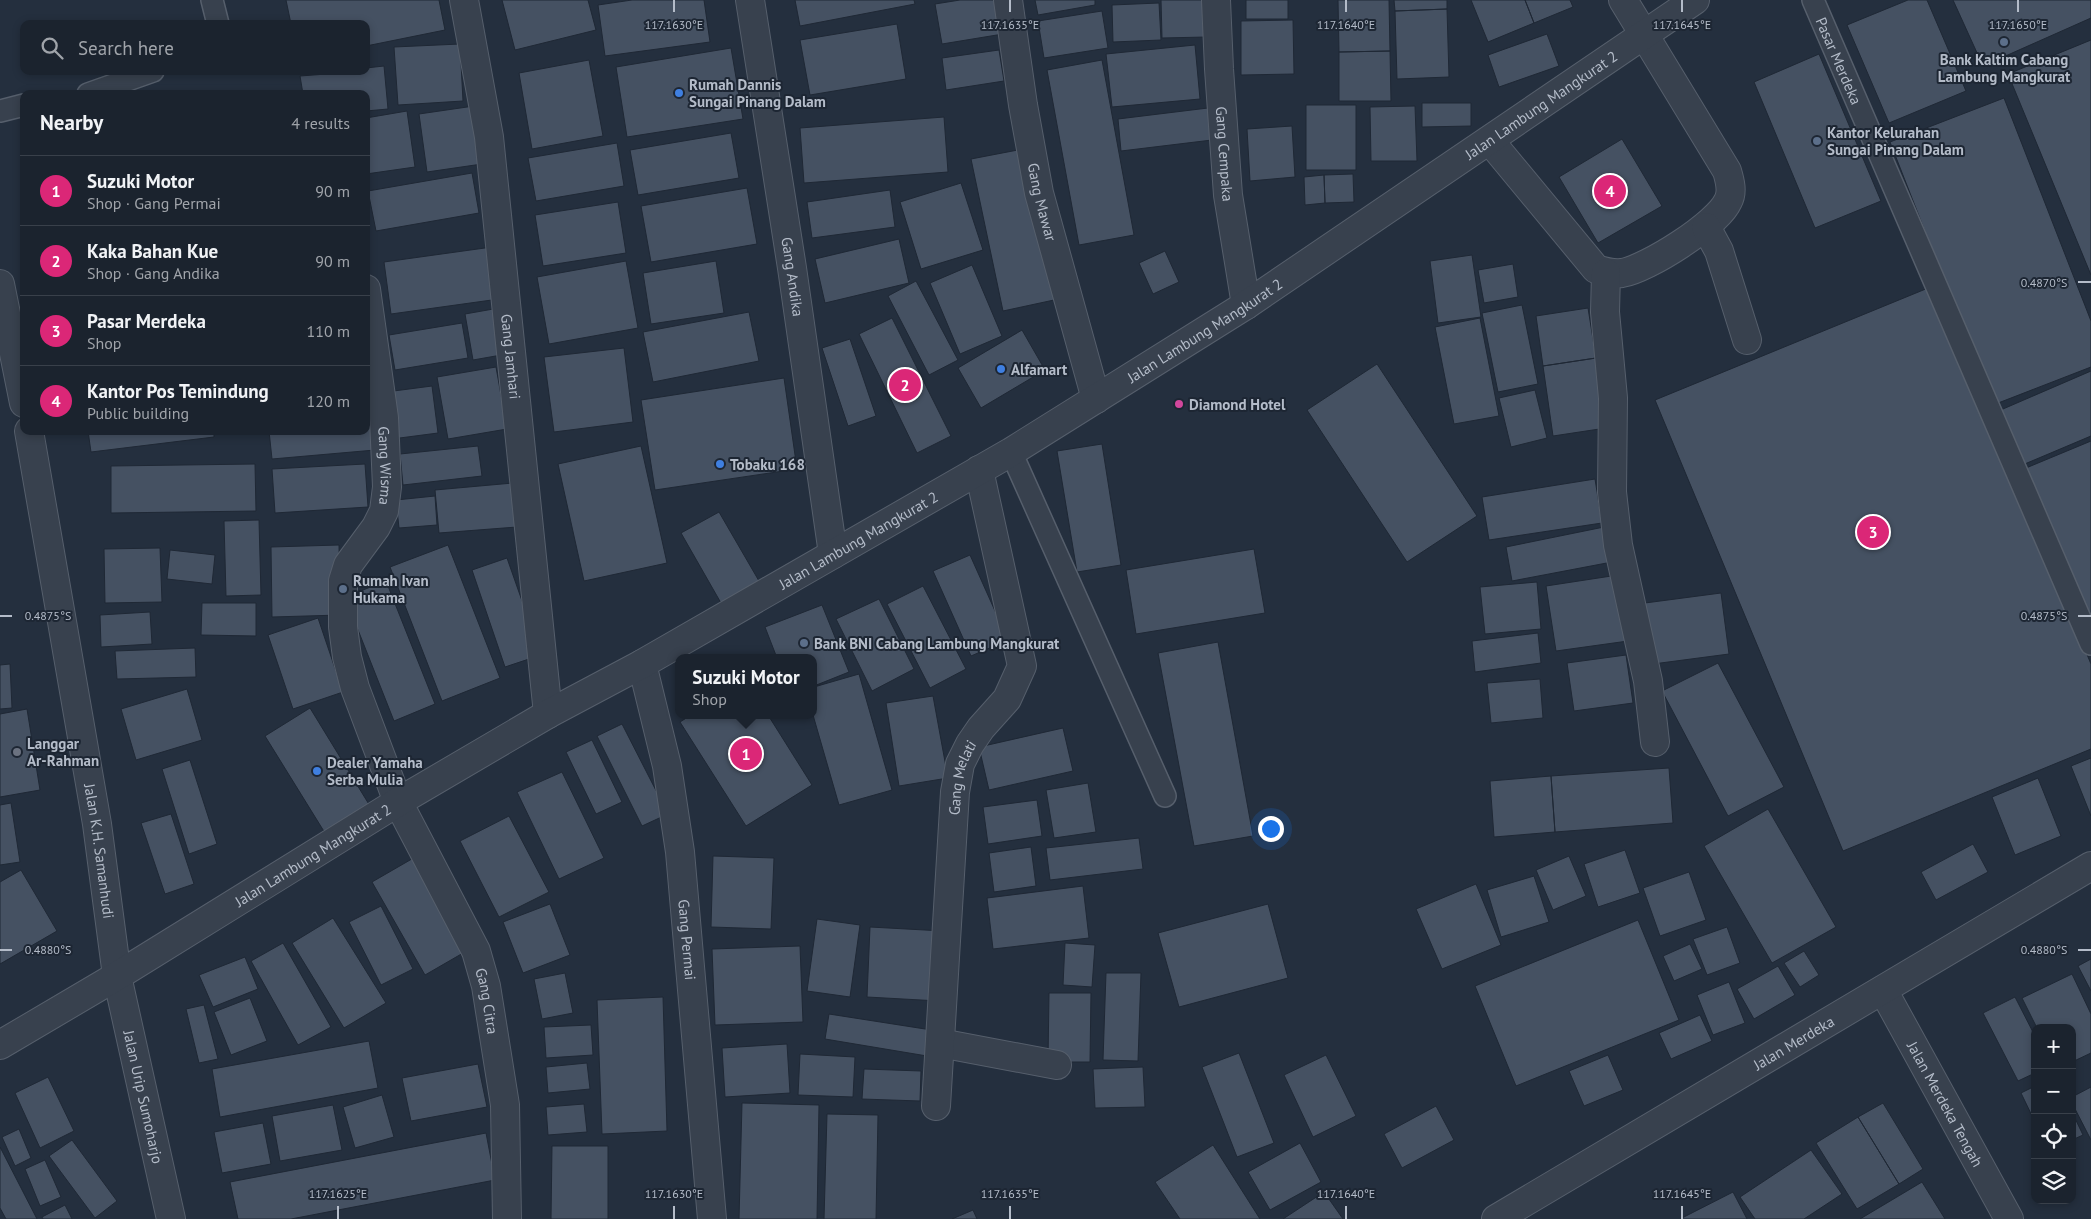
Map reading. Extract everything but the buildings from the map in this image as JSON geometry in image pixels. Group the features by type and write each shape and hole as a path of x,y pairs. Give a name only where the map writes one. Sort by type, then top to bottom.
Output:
{"street":[{"name":"Gang Jamhari","path":"464,0 489,137 548,714"},
{"name":"Gang Andika","path":"750,0 792,268 833,554"},
{"name":"Gang Mawar","path":"1008,0 1023,105 1039,193 1096,399"},
{"name":"Gang Cempaka","path":"1216,0 1218,69 1228,195 1246,305"},
{"path":"1490,141 1596,269 1606,273 1624,273 1639,269 1706,227 1729,199 1731,187 1727,171 1623,0"},
{"name":"Jalan Lambung Mangkurat 2","path":"0,1045 118,976 398,802 548,714 642,664 1012,452 1246,305 1695,0"},
{"path":"1706,227 1719,251 1747,340"},
{"path":"1606,273 1605,312 1613,398 1612,492 1618,545 1648,682 1655,742"},
{"path":"0,284 7,347 20,390"},
{"name":"Gang Wisma","path":"370,318 384,418 387,487 384,510 376,527 348,565 343,581 343,627 347,657 355,688 398,802"},
{"name":"Jalan K.H. Samanhudi","path":"30,435 97,824 118,976"},
{"name":"Gang Melati","path":"936,1106 955,792 960,764 980,728 1007,700 1022,666 979,470"},
{"name":"Gang Permai","path":"642,664 667,766 680,852 712,1219"},
{"name":"Gang Citra","path":"398,802 476,950 486,986 505,1106 507,1219"},
{"name":"Jalan Merdeka","path":"1496,1219 2091,866"},
{"name":"Jalan Urip Sumoharjo","path":"118,976 171,1219"},
{"name":"Jalan Merdeka Tengah","path":"1883,990 2009,1219"},
{"path":"940,1043 1056,1065"}],"lane":[{"path":"212,0 217,20"},
{"name":"Pasar Merdeka","path":"1813,0 2091,644"},
{"path":"99,90 142,75"},
{"path":"0,111 20,106"},
{"path":"1012,452 1165,796"}],"place":[{"name":"Bank Kaltim Cabang Lambung Mangkurat","path":"2004,42"},
{"name":"Rumah Dannis Sungai Pinang Dalam","path":"679,93"},
{"name":"Kantor Kelurahan Sungai Pinang Dalam","path":"1817,141"},
{"name":"Kantor Pos Temindung","path":"1610,191"},
{"name":"Alfamart","path":"1001,369"},
{"name":"Kaka Bahan Kue","path":"905,385"},
{"name":"Diamond Hotel","path":"1179,404"},
{"name":"Tobaku 168","path":"720,464"},
{"name":"Pasar Merdeka","path":"1873,532"},
{"name":"Rumah Ivan Hukama","path":"343,589"},
{"name":"Bank BNI Cabang Lambung Mangkurat","path":"804,643"},
{"name":"Langgar Ar-Rahman","path":"17,752"},
{"name":"Suzuki Motor","path":"746,754"},
{"name":"Dealer Yamaha Serba Mulia","path":"317,771"}]}
